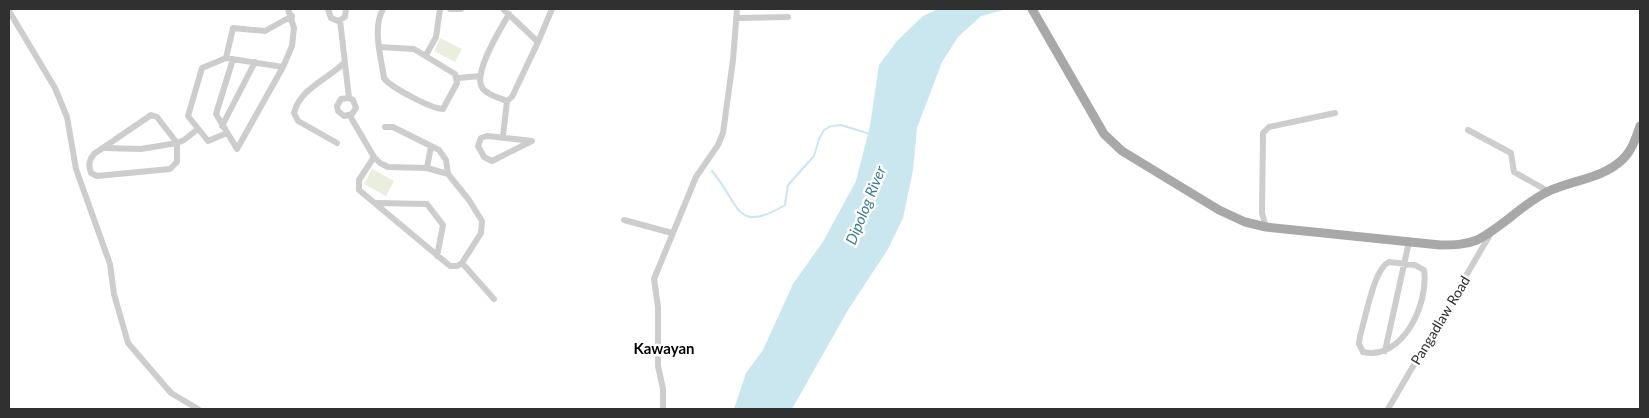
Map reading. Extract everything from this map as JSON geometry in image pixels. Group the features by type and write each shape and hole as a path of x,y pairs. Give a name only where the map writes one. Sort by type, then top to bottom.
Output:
{"main road":[{"path":"1032,9 1089,111 1104,134 1122,151 1219,210 1245,222 1266,227 1409,242 1460,245 1492,231 1509,216 1548,191 1606,171 1623,159 1634,145 1640,126"}],"street":[{"path":"288,9 292,16 294,28 292,46 283,67 238,149 216,114 234,27 265,31 292,16"},
{"path":"328,9 331,18 340,20"},
{"path":"346,9 346,14 340,20 343,64 348,98 356,105 354,113 350,116"},
{"path":"383,9 379,16 378,28 384,78 387,82 436,109 443,109 458,78"},
{"path":"426,55 436,37 440,9"},
{"path":"450,9 461,9"},
{"path":"502,9 538,42"},
{"path":"503,136 507,101 512,97 552,9"},
{"path":"663,409 663,388 658,366 658,307 654,279 696,177 718,145 723,133 737,9"},
{"path":"9,12 55,88 67,117 76,169 110,264 114,294 128,343 171,393 198,409"},
{"path":"507,101 481,87 480,76 492,44 509,14"},
{"path":"737,18 788,17"},
{"path":"380,47 407,48 426,55 458,78"},
{"path":"227,133 211,141 198,129 187,113 200,70 229,58 283,67"},
{"path":"222,126 255,62"},
{"path":"337,143 298,121 294,113 303,93 325,80 343,64"},
{"path":"458,78 480,76"},
{"path":"348,98 341,99 337,108 342,115 350,116"},
{"path":"1266,227 1262,213 1263,132 1269,127 1335,113"},
{"path":"151,115 157,117 177,143 177,162 170,169 94,176 90,170 90,158 151,115"},
{"path":"350,116 374,156 388,167 427,168 448,174"},
{"path":"374,156 359,180 358,187 437,256 454,267 462,263 481,233 482,221 469,200 448,174 444,155 393,126 385,127"},
{"path":"104,148 141,149 177,143 198,129"},
{"path":"1468,130 1512,154 1514,172 1548,191"},
{"path":"487,136 503,136 530,140 532,141 492,161 487,160 478,146 479,142 487,136"},
{"path":"427,168 431,146"},
{"path":"377,204 422,203 431,207 443,225 437,256"},
{"path":"624,220 672,233"},
{"name":"Pangadlaw Road","path":"1388,409 1492,231"},
{"path":"1385,351 1409,242"},
{"path":"1389,262 1415,264 1424,270 1424,286 1418,310 1402,339 1395,347 1385,351 1363,352 1359,344 1380,269 1389,262"},
{"path":"462,263 494,299"}],"green space":[{"path":"440,38 462,49 455,62 434,51"},
{"path":"372,169 394,181 386,196 364,184"}],"water":[{"name":"Dipolog River","path":"938,9 1007,9 981,16 958,37 942,62 917,128 913,170 903,218 888,249 848,310 792,409 734,409 746,373 763,350 793,284 824,240 856,181 870,126 879,65 897,41 923,16"}],"waterway":[{"path":"712,171 740,212 747,216 756,217 769,214 785,205 788,185 814,156 824,130 831,126 841,125 870,134"}],"district":[{"name":"Kawayan","path":"664,348"}]}
